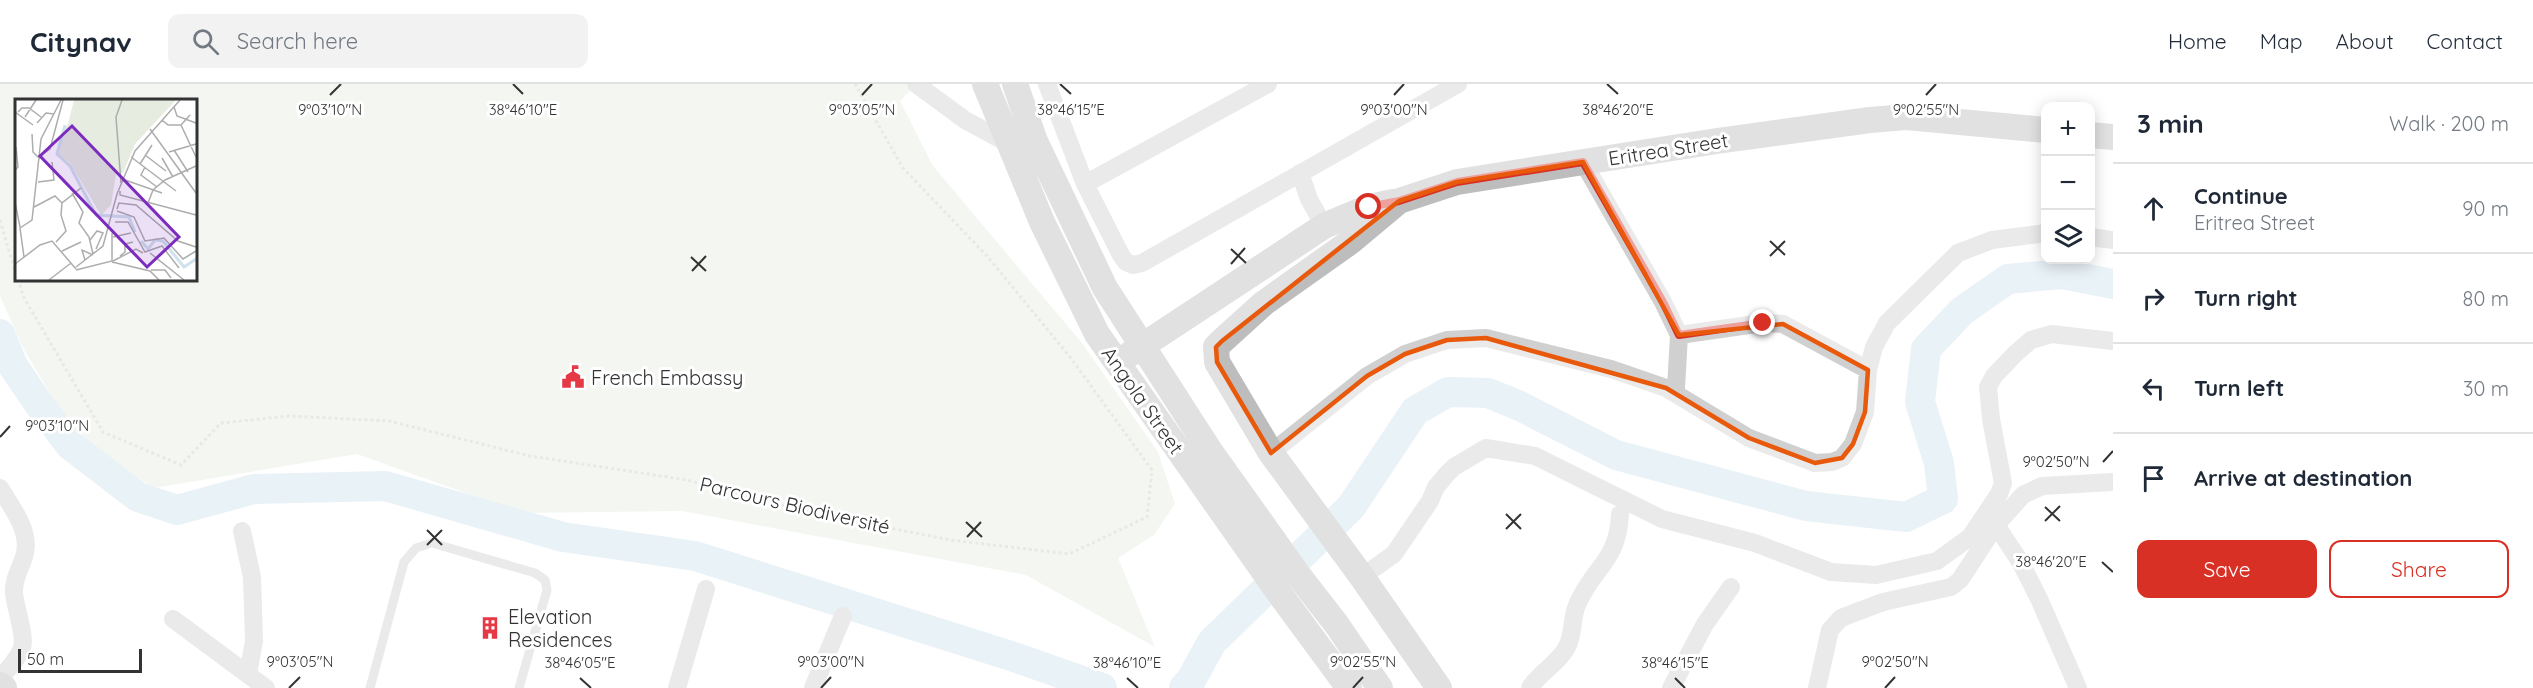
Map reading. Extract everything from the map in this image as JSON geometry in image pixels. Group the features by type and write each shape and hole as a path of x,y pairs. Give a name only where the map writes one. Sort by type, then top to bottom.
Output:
{"main road":[{"name":"Angola Street","path":"985,84 1024,144 1042,222 1097,334 1279,593 1349,688"},
{"path":"1015,84 1024,144 1105,288 1210,451 1380,688"},
{"name":"Eritrea Street","path":"1271,453 1217,362 1216,347 1264,303 1350,242 1399,201 1457,182 1741,138 1906,117 2041,130"},
{"path":"2095,135 2113,137"},
{"path":"1117,362 1323,226 1369,207 1399,201"},
{"path":"1271,453 1362,577 1439,688"},
{"path":"0,685 4,688"}],"street":[{"path":"916,84 965,120 1024,144"},
{"path":"1047,84 1084,184 1121,255 1126,262 1133,265 1142,263 1458,84"},
{"path":"1084,184 1268,84"},
{"path":"1583,162 1663,302 1679,335 1676,388"},
{"path":"1300,173 1309,199 1323,226"},
{"path":"1271,453 1367,376 1405,354 1447,340 1486,338 1611,369 1644,380 1666,388 1749,438 1815,463 1832,462 1842,458 1853,444 1865,412 1868,370 1874,347 1887,323 1958,253 1992,240 2041,234"},
{"path":"2095,238 2113,240"},
{"path":"1679,335 1763,323 1784,324 1868,370"},
{"path":"1362,577 1394,554 1446,475 1486,448 1535,456 1662,519 1755,543 1832,572 1876,575 1937,561 1970,537 1999,494 2003,483 1990,419 1988,387 1994,376 2031,340 2052,334 2113,340"},
{"path":"1817,688 1830,630 1840,618 1883,602 1951,587 1960,580 1996,525 2023,495 2042,486 2113,482"},
{"path":"0,488 21,523 26,554 15,583 14,593 23,642 21,650 0,679"},
{"path":"1530,688 1565,650 1577,606 1608,559 1619,535 1620,514"},
{"path":"1996,525 2021,563 2078,688"},
{"path":"242,531 252,577 254,641 248,674"},
{"path":"1671,688 1705,624 1731,587"},
{"path":"677,688 706,590"},
{"path":"813,688 843,616"},
{"path":"173,620 266,688"}],"lane":[{"path":"370,688 404,562 416,548 432,543 534,573 544,580 547,590 519,688"}],"path":[{"name":"Parcours Biodiversité","path":"18,280 24,298 103,432 181,465 221,423 289,416 389,421 530,456 687,480 812,513 951,540 1069,554 1147,517 1152,470 1070,357 994,266 903,168 855,84"},
{"path":"0,220 15,271"}],"highlighted area":[{"path":"1583,162 1679,335 1783,324 1868,370 1865,412 1853,444 1842,458 1815,463 1749,438 1666,388 1486,338 1447,340 1405,354 1367,376 1271,453 1217,362 1216,347 1222,341 1399,201 1457,182"}],"shaded area":[{"name":"French Embassy","path":"0,84 917,84 900,101 933,166 1082,343 1158,452 1175,504 1154,535 1118,558 1155,647 1026,575 682,511 521,513 357,454 154,488 99,454 57,405 23,348 0,296"}],"waterway":[{"path":"1184,688 1191,680 1212,642 1351,507 1415,411 1448,392 1488,393 1520,406 1616,455 1806,506 1906,517 1943,499 1939,463 1920,402 1926,349 1962,311 2008,279 2062,274 2113,284"},
{"path":"0,334 13,366 70,445 138,497 177,510 254,489 385,486 563,537 695,556 1014,657 1102,688"}],"place":[{"name":"French Embassy","path":"573,377"},
{"name":"Elevation Residences","path":"490,628"}],"route":[{"path":"1369,207 1399,201 1457,182 1583,162 1663,302 1679,335 1763,323"}]}
